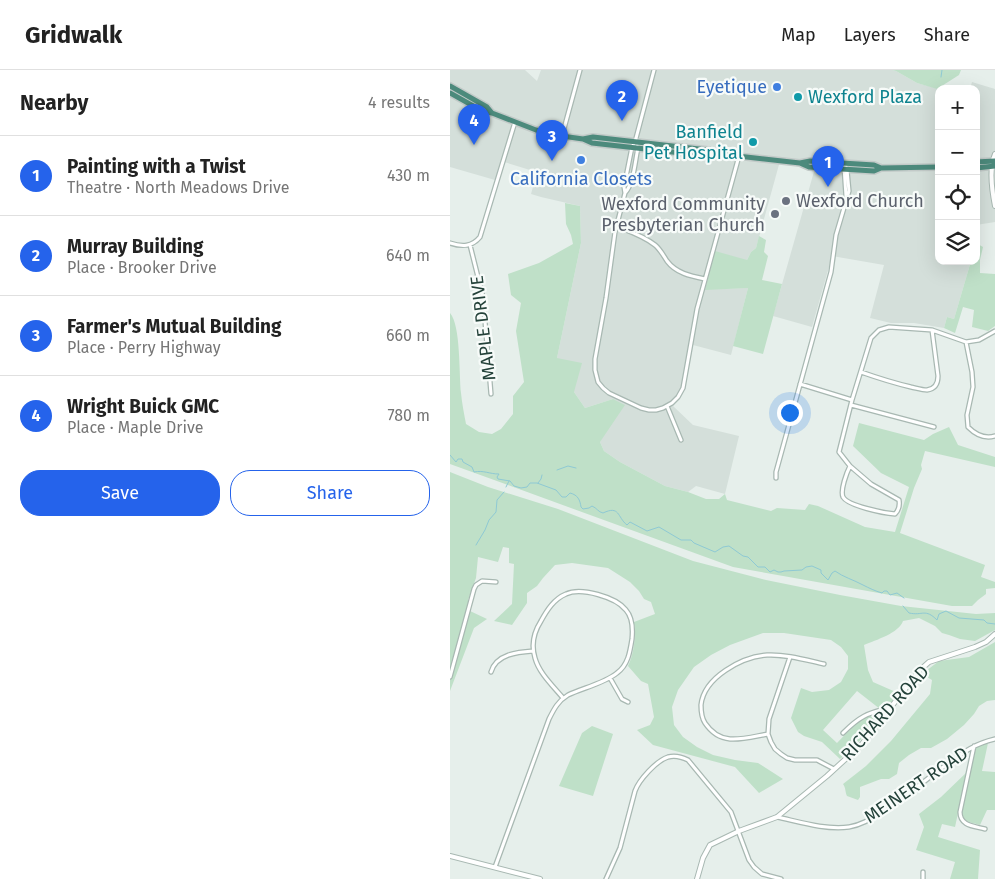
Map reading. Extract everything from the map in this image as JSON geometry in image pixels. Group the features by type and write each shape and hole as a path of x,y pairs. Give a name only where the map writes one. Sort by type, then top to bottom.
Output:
{"highway":[{"path":"450,86 487,107 492,113"},
{"path":"450,92 484,112 492,113 536,130 583,139 592,143 708,156 720,154"},
{"path":"583,139 593,137 708,150 720,154 800,163 810,161 845,167 874,165 881,168 935,167"},
{"path":"980,162 994,164"},
{"path":"980,167 994,164"}],"street":[{"path":"562,136 580,70"},
{"path":"653,71 635,142 629,188 625,193 616,226 607,293 595,359 595,375 598,382 606,390 637,406 652,410 660,409 676,400 683,388 694,321 739,156"},
{"path":"450,243 460,246 470,245 476,242 482,234 515,122"},
{"path":"995,154 992,192 995,206"},
{"path":"776,478 776,472 831,272 836,235 846,196 845,167"},
{"path":"616,226 654,244 676,270 705,279"},
{"name":"MAPLE DRIVE","path":"470,245 483,297 491,394"},
{"path":"850,466 842,491 846,500 879,512 895,514 898,511 900,506 899,500 871,484 850,466 839,452 870,338 878,330 889,327 932,330 966,342 979,340 995,332"},
{"path":"861,372 922,389 928,390 936,386 938,376 932,330"},
{"path":"966,342 973,388 967,415 968,427 977,434 990,438 995,436"},
{"path":"800,384 852,400"},
{"path":"851,405 934,427"},
{"path":"667,406 681,440"},
{"path":"450,677 474,589 482,581 496,582"},
{"path":"495,867 549,719 556,706 563,698 574,692 610,678 622,670 627,661 632,641 632,621 627,611 619,603 606,597 578,591 570,592 560,597 550,606 538,627 533,651 540,668 563,698"},
{"name":"RICHARD ROAD","path":"697,879 703,858 710,845 739,831 777,817 862,744 916,674 929,662 975,647 986,642 995,634"},
{"path":"491,672 496,662 504,657 514,653 533,651"},
{"path":"768,734 736,739 723,738 710,730 702,717 701,710 703,695 715,678 735,665 767,655 790,657 824,664"},
{"path":"790,657 769,719 768,734 775,749 787,758 817,760 834,769"},
{"path":"610,678 622,698 628,702"},
{"path":"843,733 859,718 890,708"},
{"name":"MEINERT ROAD","path":"777,817 824,826 848,827 862,823 896,802 974,745 995,739"},
{"path":"974,745 960,816 963,822 986,829"},
{"path":"606,879 620,848 634,791 648,772 672,756 688,760 731,812 749,860 754,867 762,874 781,879"},
{"path":"450,856 540,879"},
{"path":"923,879 924,872"}],"shaded area":[{"path":"450,70 525,70 537,81 541,70 892,70 917,83 935,88 935,265 970,265 954,319 947,317 944,328 914,323 891,323 870,318 884,265 832,256 812,327 773,316 815,168 780,161 756,248 751,252 747,260 705,289 748,288 731,355 693,345 685,388 673,406 693,425 739,436 725,494 696,486 688,492 665,486 620,462 604,451 600,442 613,399 585,408 574,392 557,358 581,243 580,206 531,194 536,176 530,170 501,161 495,180 450,167"},
{"path":"972,82 995,89 995,222 980,224 980,85 971,85"}],"green space":[{"path":"892,70 961,70 959,75 943,85 935,85 935,88 917,83"},
{"path":"565,203 580,206 581,243 557,358 582,363 574,392 585,408 613,399 625,405 600,442 604,451 620,462 665,486 706,499 719,499 725,494 727,500 771,511 777,508 805,510 809,504 818,506 865,527 895,532 909,487 881,473 853,446 859,423 924,440 949,427 958,445 995,457 995,467 925,451 921,465 922,469 900,533 985,565 981,577 995,582 995,588 986,589 986,594 972,606 952,606 733,567 450,464 450,313 454,319 458,339 461,393 466,424 479,432 492,434 501,429 513,414 513,396 524,382 516,331 521,303 511,295 508,274 539,263 573,244 566,224"},
{"path":"759,236 766,240 764,252 768,256 762,280 782,284 763,354 733,346 748,288 705,290 715,251 747,260 751,252 756,248"},
{"path":"980,245 983,247 980,260"},
{"path":"970,265 980,265 980,273 995,274 995,326 988,331 972,327 974,310 963,307 955,333 944,328 947,317 954,319"},
{"path":"450,472 488,487 558,509 693,561 766,580 901,606 976,614 995,613 995,630 975,641 960,639 942,633 935,626 919,618 903,621 892,633 864,645 868,670 873,682 898,693 889,706 880,709 857,691 823,730 837,743 859,720 882,713 858,743 840,759 822,742 798,732 791,718 801,688 812,692 829,690 841,682 848,669 848,656 841,647 831,640 784,633 763,633 730,645 711,655 694,667 678,690 672,707 674,725 683,737 713,755 758,763 783,779 759,793 735,767 653,745 637,730 650,725 654,717 648,684 641,681 628,666 634,645 634,622 655,614 651,602 644,599 630,582 608,568 572,563 555,565 537,586 527,593 527,603 512,625 494,621 512,604 514,564 509,563 509,548 503,547 498,562 478,557 476,578 468,600 470,611 487,619 474,628 450,691"},
{"path":"995,642 995,700 987,701 979,706 964,725 947,739 931,748 921,748 909,755 899,763 897,774 889,779 881,779 860,787 860,797 858,800 847,796 843,784 866,766 891,741 930,694 932,680 922,674 939,661 969,657"},
{"path":"592,726 613,734 593,796 559,786 582,733"},
{"path":"988,743 982,771 995,772 995,810 987,810 980,825 965,820 961,810 976,748"},
{"path":"967,772 955,827 942,824 938,837 980,850 978,879 950,879 955,862 916,850 924,827 919,814 941,797"}],"waterway":[{"path":"941,77 942,70"},
{"path":"450,455 456,462 458,459 462,459 463,462 472,467 474,472 481,471 499,474 498,479 510,481 514,486 521,488 527,487 530,483 537,483 556,490 562,497 566,497 570,493 573,494 578,498 583,509 592,506 603,513 613,510 618,513 627,525 630,522 647,531 659,527 681,540 691,540 715,552 729,546 743,556 748,557 758,567 765,567 770,572 774,570 778,572 802,570 812,566 821,570 821,573 828,580 835,571 874,590 882,593 887,591 890,595 897,593 904,598"},
{"path":"557,470 568,466 576,468"},
{"path":"538,483 542,475"},
{"path":"506,487 509,481"},
{"path":"476,545 489,520 496,512 497,500 504,492"},
{"path":"903,606 909,613 927,613 937,620 939,614 946,611 959,618 984,620 987,623 995,624"}],"place":[{"name":"Eyetique","path":"777,87"},
{"name":"Wexford Plaza","path":"798,97"},
{"name":"Murray Building","path":"622,121"},
{"name":"Banfield Pet Hospital","path":"753,142"},
{"name":"Wright Buick GMC","path":"474,145"},
{"name":"California Closets","path":"581,160"},
{"name":"Farmer's Mutual Building","path":"552,161"},
{"name":"Painting with a Twist","path":"828,187"},
{"name":"Wexford Church","path":"786,201"},
{"name":"Wexford Community Presbyterian Church","path":"775,214"}]}
